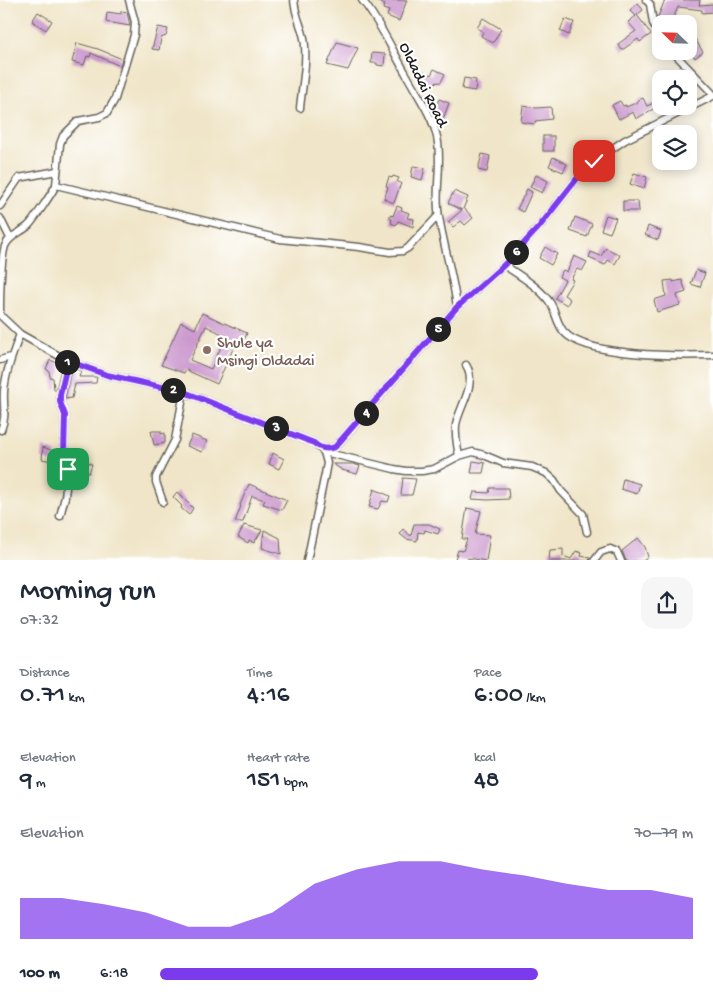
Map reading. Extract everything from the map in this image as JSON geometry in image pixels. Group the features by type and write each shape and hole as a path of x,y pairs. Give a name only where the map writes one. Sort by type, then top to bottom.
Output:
{"street":[{"path":"129,0 134,22 134,35 115,100 107,113 99,117 78,121 63,136 60,144 54,191 40,207 31,223 10,238 5,245 1,262 0,315 20,334 68,361 107,375 184,392 314,443 324,452 394,470 406,471 434,469 459,456 472,452 478,452 496,461 532,467 546,473 554,480 583,514 587,532"},
{"path":"294,0 305,52 300,108"},
{"name":"Oldadai Road","path":"362,0 371,11 392,47 437,136 438,216 457,307"},
{"path":"646,0 650,4 652,17"},
{"path":"318,447 331,449 338,445 457,307 504,265 539,227 579,176 594,161 625,140 713,95 680,60"},
{"path":"0,206 19,178 57,171"},
{"path":"56,185 280,239 390,252 403,251 408,248 438,216"},
{"path":"0,218 10,238"},
{"path":"504,265 545,297 552,305 560,327 570,338 577,342 587,346 610,350 678,356 713,355"},
{"path":"1,430 6,414 4,393 11,357 20,334"},
{"path":"0,360 11,357"},
{"path":"60,516 65,497 68,469 64,454 65,415 60,402 60,395 68,361"},
{"path":"459,456 456,426 469,386 470,372 466,365"},
{"path":"163,502 156,477 175,440 184,392"},
{"path":"307,560 327,463 324,452"},
{"path":"594,560 601,552 610,549 617,552 621,560"}],"building":[{"path":"374,0 407,0 399,21 387,16 389,11 383,9 385,5"},
{"path":"665,0 700,0 699,5 713,4 713,12 702,13 702,10 678,7 675,15 659,15"},
{"path":"638,3 643,10 637,15 651,34 640,42 638,39 622,50 618,44 636,31 628,22 636,16 630,10"},
{"path":"121,11 127,12 130,26 106,22 107,12 121,14"},
{"path":"38,12 52,21 46,30 32,21"},
{"path":"483,18 501,29 493,43 481,36 483,32 477,28"},
{"path":"565,19 574,22 569,35 560,31"},
{"path":"158,27 168,29 166,36 161,38 159,50 152,49"},
{"path":"337,42 358,48 348,70 327,65"},
{"path":"77,43 122,59 120,66 91,53 90,57 87,56 84,65 72,62"},
{"path":"698,44 703,52 698,56"},
{"path":"372,53 385,54 384,66 371,63"},
{"path":"434,69 445,74 441,82 432,83 421,78 424,72 431,75"},
{"path":"464,78 476,80 475,91 462,89"},
{"path":"643,98 647,106 652,104 652,110 636,119 633,112 619,119 612,105 620,101 626,107"},
{"path":"439,99 449,103 442,122 437,119 434,113"},
{"path":"523,106 536,108 551,107 552,119 535,121 535,124 521,122"},
{"path":"543,136 554,136 554,151 543,151"},
{"path":"482,154 490,156 487,172 478,170"},
{"path":"553,157 567,164 563,172 549,166"},
{"path":"413,166 425,168 422,180 411,177"},
{"path":"634,173 647,177 644,189 630,184"},
{"path":"536,175 548,181 542,193 530,187"},
{"path":"393,176 399,178 397,182 401,183 394,203 384,199 389,177 392,178"},
{"path":"527,189 532,192 523,212 517,209"},
{"path":"454,191 468,197 463,209 473,218 465,225 461,221 453,227 448,222 462,210 448,203"},
{"path":"623,201 638,201 639,211 623,211"},
{"path":"397,206 409,213 407,218 414,219 413,227 398,221 396,225 391,223 390,215 393,216"},
{"path":"606,215 616,218 610,233 601,230"},
{"path":"575,217 592,224 587,237 570,231"},
{"path":"648,226 661,231 658,240 645,235"},
{"path":"545,247 557,254 551,265 539,258"},
{"path":"606,248 620,255 615,264 608,260 605,265 589,258 591,252 601,256"},
{"path":"574,256 587,262 582,271 577,269 571,279 573,280 564,295 570,299 567,305 555,298 565,280 559,277 563,270 567,272"},
{"path":"696,270 705,273 700,287 691,284"},
{"path":"673,280 673,282 682,280 686,292 677,295 680,305 657,312 654,300 666,296 664,281"},
{"path":"202,313 247,333 243,343 237,340 217,384 186,370 184,373 161,365 181,322 195,329","holes":["206,326 226,336 211,369 190,360"]},
{"path":"50,360 60,364 59,368 61,369 56,390 54,390 53,378 50,377 49,371 46,369"},
{"path":"71,370 81,371 79,377 97,377 96,383 75,384 72,398 65,399"},
{"path":"151,431 161,431 161,434 165,433 165,443 154,445"},
{"path":"192,435 207,441 202,452 187,446"},
{"path":"43,447 56,452 52,461 42,459"},
{"path":"273,453 284,459 279,469 269,464"},
{"path":"78,458 92,464 89,473 76,469"},
{"path":"473,461 485,463 483,473 471,473"},
{"path":"333,464 360,466 357,474 342,470"},
{"path":"403,478 416,479 412,495 401,495"},
{"path":"623,479 640,484 637,494 621,489"},
{"path":"249,484 287,500 282,510 263,504 265,500 252,496 243,522 235,522"},
{"path":"490,488 508,488 509,499 472,499 474,492 489,493"},
{"path":"374,489 390,496 388,502 382,501 378,509 369,507"},
{"path":"177,492 193,508 189,515 173,497"},
{"path":"467,508 481,511 475,534 490,535 486,560 455,559 458,550 463,551 467,539 462,539"},
{"path":"414,524 429,524 440,529 438,534 425,530 424,533 418,532 417,541 406,539 400,534 403,529 411,536"},
{"path":"244,525 262,530 254,543 249,540 248,543 238,537"},
{"path":"264,530 280,538 281,554 262,548"},
{"path":"638,538 645,547 648,557 644,560 626,560 622,551"},
{"path":"563,549 563,556 571,559 576,551 582,553 581,556 590,558 589,560 549,560 550,550"}],"place":[{"name":"Shule ya Msingi Oldadai","path":"207,350"}],"route":[{"path":"68,469 64,460 65,411 60,402 68,361 107,375 184,392 314,443 318,447 327,449 335,447 457,307 504,265 539,227 579,176 594,161"}]}
